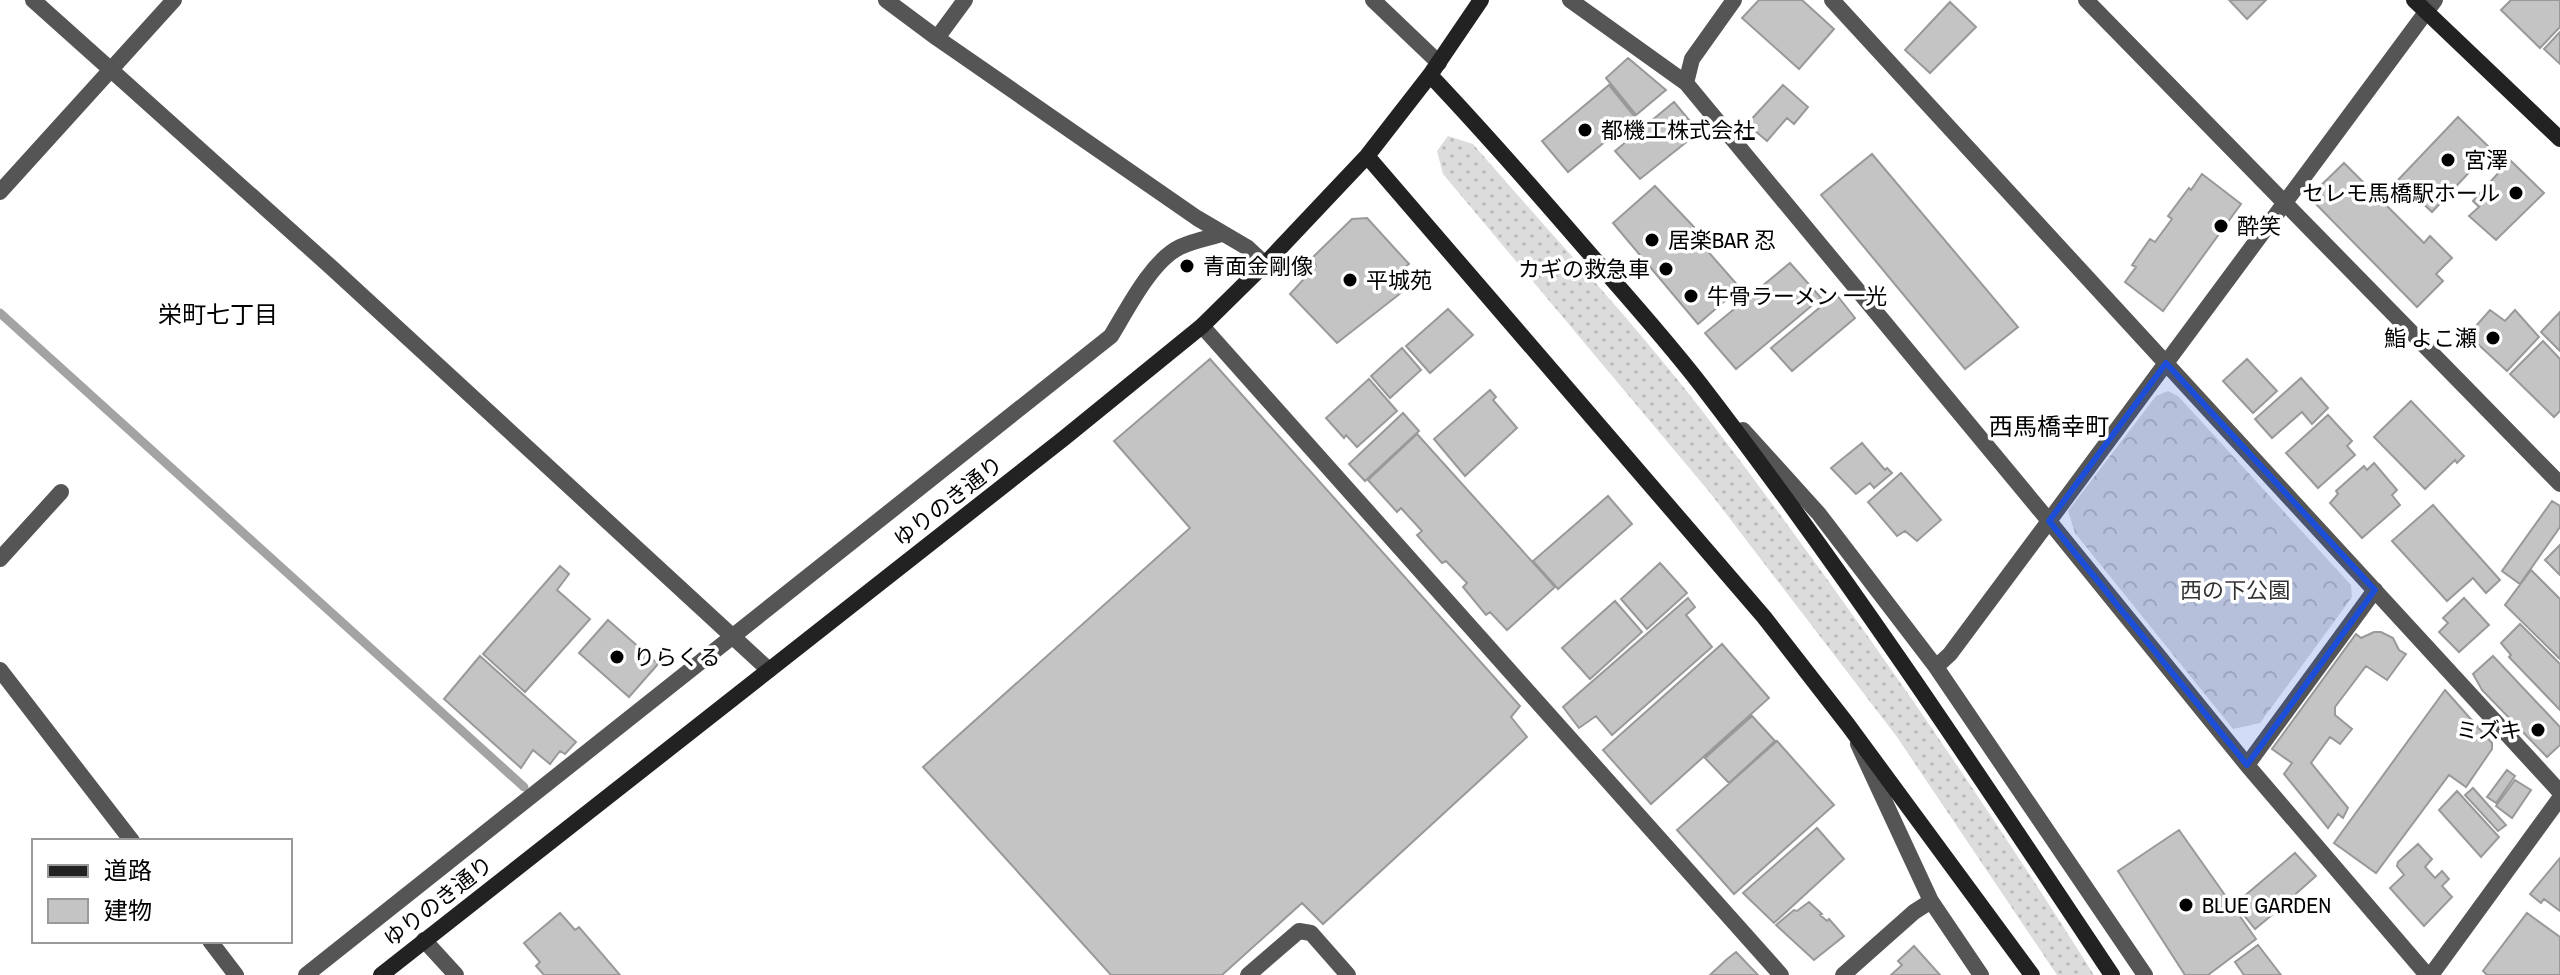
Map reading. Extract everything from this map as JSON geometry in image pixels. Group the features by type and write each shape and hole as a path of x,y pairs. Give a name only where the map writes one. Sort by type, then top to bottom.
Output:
{"street":[{"path":"33,0 332,268 769,670"},
{"path":"0,192 174,0"},
{"path":"886,0 1222,234 1248,248 1265,264"},
{"path":"937,38 965,0"},
{"path":"1373,0 1699,383 1819,514 1936,667 2145,975"},
{"name":"ゆりのき通り","path":"381,975 1063,439 1202,326 1367,156 1434,69 1481,0"},
{"path":"1570,0 1686,83 2247,765 2429,975 2560,798"},
{"path":"1686,83 1692,59 1734,0"},
{"path":"1832,0 2560,792"},
{"path":"2086,0 2560,484"},
{"path":"1936,667 1950,654 2285,203 2425,4 2560,139"},
{"path":"1367,156 1764,617 1848,725 2032,975"},
{"path":"306,975 1111,336 1145,281 1164,259 1179,247 1222,234"},
{"path":"1202,326 1781,975"},
{"path":"1699,383 1838,570 1953,735 2112,975"},
{"path":"0,559 61,492"},
{"path":"2247,765 2375,590"},
{"path":"0,670 130,839"},
{"path":"1848,725 1931,901 1981,975"},
{"path":"1843,975 1914,912 1931,901"},
{"path":"1248,975 1299,931 1311,933 1348,975"},
{"path":"424,940 456,975"},
{"path":"212,943 236,975"}],"highlighted area":[{"path":"2166,363 2375,590 2247,765 2049,521"}],"green space":[{"path":"1448,136 1473,144 1628,320 1716,429 1911,698 2094,975 2057,975 1897,737 1711,494 1443,174 1437,151"},
{"name":"西の下公園","path":"2168,391 2178,396 2351,585 2352,597 2260,723 2233,729 2075,533 2068,511 2156,396"}],"building":[{"path":"1759,0 1802,0 1834,29 1799,69 1742,18"},
{"path":"2229,0 2266,0 2247,19"},
{"path":"2511,0 2560,0 2560,27 2540,48 2501,10"},
{"path":"1950,2 1976,27 1930,73 1905,50"},
{"path":"2560,32 2560,64 2544,49"},
{"path":"1628,58 1666,90 1636,115 1606,78"},
{"path":"1609,85 1635,117 1568,172 1542,141"},
{"path":"1783,85 1808,107 1794,124 1787,118 1767,141 1747,124"},
{"path":"1674,102 1699,132 1640,179 1615,151"},
{"path":"2458,117 2491,149 2432,212 2398,180"},
{"path":"1872,154 2018,327 1965,369 1821,195"},
{"path":"2510,160 2544,193 2496,240 2469,216 2479,207 2473,201"},
{"path":"2344,163 2424,243 2430,236 2452,258 2436,274 2443,281 2417,307 2309,197"},
{"path":"2202,174 2241,204 2163,311 2125,282 2136,267 2132,265 2150,239 2155,242 2172,219 2168,216"},
{"path":"1655,186 1694,227 1690,231 1740,288 1698,324 1613,223"},
{"path":"1367,218 1409,264 1394,276 1406,289 1337,343 1290,294 1316,266 1311,259 1352,219"},
{"path":"1790,263 1821,298 1736,369 1705,333"},
{"path":"1836,294 1855,318 1792,371 1771,348"},
{"path":"1448,309 1473,335 1430,373 1406,346"},
{"path":"2490,310 2505,321 2515,310 2539,337 2507,371 2468,335"},
{"path":"2560,312 2560,351 2541,332"},
{"path":"2543,341 2560,359 2560,411 2554,417 2510,374"},
{"path":"1402,348 1421,370 1390,398 1371,376"},
{"path":"1210,359 1520,706 1511,717 1527,737 1323,924 1302,903 1222,975 1111,975 923,767 1190,528 1114,441"},
{"path":"2247,359 2277,391 2253,413 2223,381"},
{"path":"2301,378 2328,408 2312,424 2302,412 2272,438 2255,419"},
{"path":"1369,379 1397,411 1357,447 1326,418"},
{"path":"1490,390 1496,397 1493,400 1517,428 1465,476 1434,439"},
{"path":"2411,401 2464,456 2457,463 2455,460 2425,489 2374,437"},
{"path":"1403,413 1419,431 1365,481 1349,464"},
{"path":"2328,415 2352,441 2347,446 2355,455 2318,488 2286,453"},
{"path":"1417,434 1555,587 1507,630 1490,612 1486,615 1463,587 1467,583 1446,561 1442,563 1417,535 1422,531 1401,508 1397,512 1368,480"},
{"path":"1862,443 1885,470 1887,468 1892,473 1874,488 1870,483 1856,494 1831,468"},
{"path":"2374,463 2397,490 2392,495 2400,505 2362,538 2330,503 2338,494 2336,491 2364,466 2367,470"},
{"path":"1901,473 1941,520 1917,541 1905,531 1897,536 1868,502"},
{"path":"1608,496 1632,524 1558,589 1533,561"},
{"path":"2552,501 2560,506 2560,527 2520,584 2502,571"},
{"path":"2433,505 2500,580 2486,593 2473,578 2447,601 2392,541"},
{"path":"2560,545 2560,575 2545,560"},
{"path":"1660,563 1687,593 1647,629 1621,599"},
{"path":"560,566 569,574 557,590 590,619 525,692 483,654"},
{"path":"2531,570 2560,599 2560,659 2505,605"},
{"path":"1688,598 1695,607 1686,615 1712,647 1612,735 1596,716 1579,728 1563,707"},
{"path":"2464,598 2489,625 2459,652 2439,632 2448,623 2443,618"},
{"path":"1615,601 1642,632 1590,679 1562,648"},
{"path":"608,620 658,664 629,697 579,653"},
{"path":"2520,624 2560,664 2560,710 2509,657 2511,655 2501,643"},
{"path":"2374,632 2393,638 2399,650 2406,654 2387,680 2366,666 2335,707 2335,715 2352,729 2340,744 2330,737 2311,763 2348,808 2343,818 2338,814 2328,828 2284,774 2292,763 2272,749 2356,634 2361,638"},
{"path":"1722,644 1769,698 1651,804 1603,750"},
{"path":"480,656 576,742 565,754 560,751 550,764 533,750 521,768 444,699"},
{"path":"2493,656 2560,727 2560,745 2547,757 2482,690 2473,674"},
{"path":"2445,690 2492,743 2492,749 2466,787 2449,775 2376,873 2334,843"},
{"path":"1752,716 1775,741 1729,783 1705,758"},
{"path":"1777,741 1834,805 1734,894 1677,830"},
{"path":"2507,770 2515,776 2496,803 2487,797"},
{"path":"2515,780 2531,790 2512,818 2496,806"},
{"path":"2473,788 2506,825 2498,831 2465,795"},
{"path":"2457,791 2499,837 2481,857 2439,810"},
{"path":"1817,828 1844,859 1774,923 1743,893"},
{"name":"BLUE GARDEN","path":"2179,830 2256,939 2208,975 2185,975 2118,871"},
{"path":"2418,844 2432,859 2425,867 2435,878 2442,871 2449,879 2442,886 2452,897 2424,926 2390,888 2404,875 2397,866 2398,862"},
{"path":"2295,853 2316,876 2280,908 2270,898 2268,903 2262,905 2272,915 2255,929 2235,904"},
{"path":"2560,858 2560,911 2544,899 2541,903 2530,894"},
{"path":"1809,902 1844,936 1814,960 1776,925"},
{"path":"560,913 575,930 579,927 620,975 544,975 536,966 540,962 524,943"},
{"path":"2527,913 2560,937 2560,975 2487,975 2483,971"},
{"path":"2258,945 2281,975 2244,975 2235,962"},
{"path":"1914,946 1940,975 1891,975 1902,965 1898,961"},
{"path":"1736,952 1758,975 1710,975 1726,960"}],"waterway":[{"path":"0,313 524,787"}],"place":[{"name":"都機工株式会社","path":"1585,130"},
{"name":"宮澤","path":"2448,160"},
{"name":"セレモ馬橋駅ホール","path":"2516,193"},
{"name":"酔笑","path":"2221,226"},
{"name":"居楽BAR 忍","path":"1652,240"},
{"name":"青面金剛像","path":"1187,266"},
{"name":"カギの救急車","path":"1666,269"},
{"name":"平城苑","path":"1350,280"},
{"name":"牛骨ラーメン 一光","path":"1691,296"},
{"name":"鮨 よこ瀬","path":"2493,338"},
{"name":"りらくる","path":"617,657"},
{"name":"ミズキ","path":"2538,730"},
{"name":"BLUE GARDEN","path":"2186,905"}],"district":[{"name":"栄町七丁目","path":"218,315"},
{"name":"西馬橋幸町","path":"2049,427"}]}
